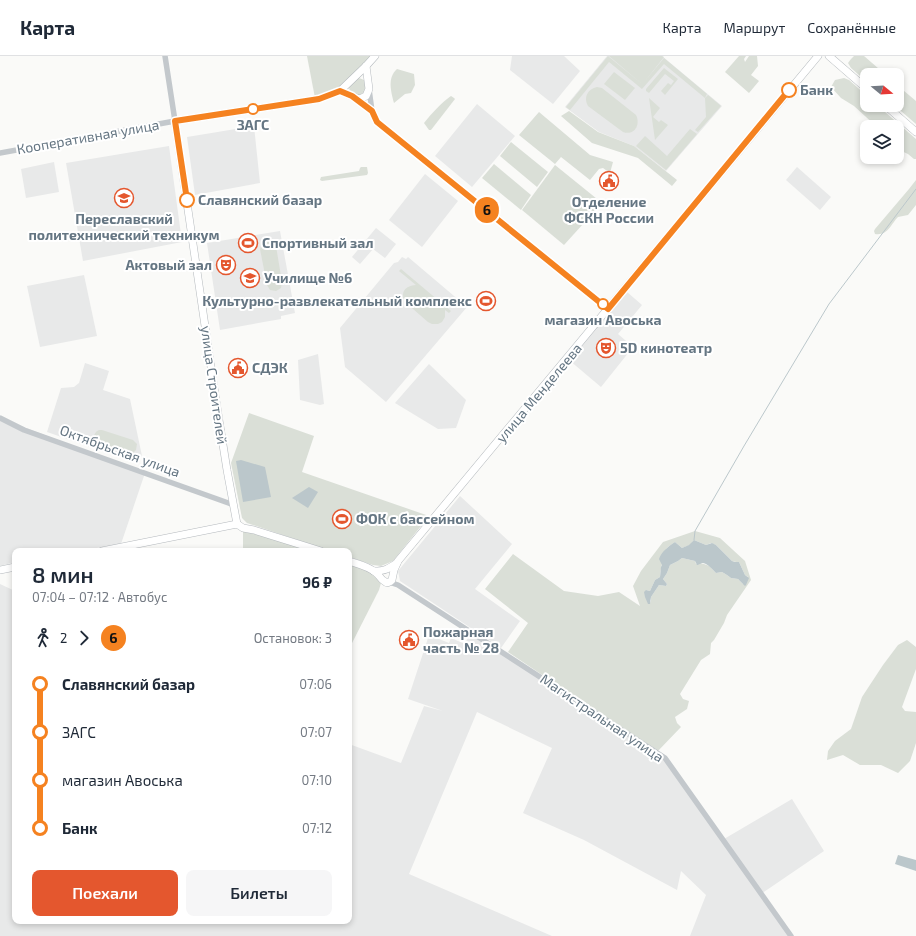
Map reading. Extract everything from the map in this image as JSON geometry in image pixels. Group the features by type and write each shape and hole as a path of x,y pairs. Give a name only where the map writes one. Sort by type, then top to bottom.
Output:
{"main road":[{"path":"366,66 369,88 366,96 360,99 340,91 375,56"},
{"name":"улица Менделеева","path":"397,563 818,56"},
{"path":"829,56 860,83"},
{"path":"352,96 349,93 348,87 353,79 362,78 366,80 369,88"},
{"name":"Кооперативная улица","path":"175,121 319,99 340,91"},
{"path":"893,112 916,132"},
{"name":"улица Строителей","path":"175,121 215,394 237,524"},
{"path":"117,548 237,524 243,528 311,548"},
{"path":"352,562 374,571 384,582 389,582 392,580 397,563"},
{"path":"381,578 381,574 385,570 397,563"},
{"path":"0,570 12,568"},
{"path":"374,571 391,571 394,575"}],"street":[{"name":"улица Строителей","path":"165,56 175,121"},
{"path":"369,88 372,111 377,122 608,309"},
{"path":"352,96 372,111"},
{"name":"Кооперативная улица","path":"0,153 175,121"},
{"name":"Октябрьская улица","path":"0,418 24,430 234,505"},
{"path":"394,575 398,585"},
{"name":"Магистральная улица","path":"389,582 398,585 665,758 791,936"}],"shaded area":[{"path":"307,56 373,56 339,90 315,98"},
{"path":"512,56 564,56 580,71 553,104 510,70"},
{"path":"607,56 662,56 722,106 666,171 634,146 599,132 565,107"},
{"path":"608,56 642,84 609,56 662,56 664,57 645,81 664,58 707,94 705,98 664,64 642,89 609,62 570,110 566,107"},
{"path":"739,56 746,56 744,59 745,62 749,56 757,56 758,66 751,75 759,81 749,93 725,72"},
{"path":"854,56 864,56 878,68 860,68 860,76 851,68 848,63"},
{"path":"664,68 678,79 665,95 661,91 668,83 671,85 674,81 665,74 649,93 646,91 646,89"},
{"path":"397,69 414,74 415,85 411,93 405,94 394,103 391,81 392,76"},
{"path":"614,72 635,88 625,100 604,84"},
{"path":"358,78 365,81 369,88 360,98 350,92 349,87 350,83"},
{"path":"844,78 849,80 860,90 860,111 841,98 831,87 835,80"},
{"path":"597,87 602,88 636,115 638,122 636,129 627,133 623,132 588,106 586,100 587,94"},
{"path":"904,91 916,101 916,124 902,112 904,112"},
{"path":"708,95 721,106 698,132 695,130 706,117 705,98"},
{"path":"451,96 455,99 431,130 429,130 424,123 437,108"},
{"path":"649,98 660,108 653,117 659,122 661,120 668,125 655,140"},
{"path":"477,104 515,136 472,187 435,156"},
{"path":"569,111 598,132 634,146 677,180 672,186 638,158 592,143 561,116"},
{"path":"539,112 590,155 613,162 610,173 603,168 599,169 590,180 561,157 555,164 519,135"},
{"path":"861,112 885,112 894,120 869,120"},
{"path":"254,126 260,183 195,195 187,137"},
{"path":"690,129 697,134 666,170 636,146 645,136 667,156"},
{"path":"904,129 916,139 916,159 904,152"},
{"path":"511,142 548,172 537,187 500,156"},
{"name":"Переславский политехнический техникум","path":"169,146 182,242 83,261 66,163"},
{"path":"54,162 59,192 26,198 21,169"},
{"path":"494,164 531,195 521,210 482,178"},
{"path":"555,165 602,203 564,245 522,210"},
{"path":"361,167 367,167 367,175 322,181 320,180 321,177 359,171"},
{"path":"797,167 831,197 820,210 786,180"},
{"path":"425,174 458,201 422,247 389,220"},
{"path":"916,180 916,205 908,215 898,217 889,229 883,233 875,234 875,229"},
{"path":"376,228 396,244 385,258 373,249 360,264 352,257"},
{"name":"Училище №6","path":"280,231 295,313 281,316 281,319 220,330 207,243"},
{"path":"266,241 274,243 276,246 282,282 281,288 276,291 270,290 267,285 260,249 262,244"},
{"path":"402,257 406,259 408,257 467,307 386,402 345,367 340,328 394,263 398,262"},
{"path":"401,269 451,311 449,313 445,310 445,317 442,322 432,324 428,322 405,302 403,295 404,290 416,285 399,271"},
{"path":"84,275 97,336 40,347 27,286"},
{"path":"627,292 642,305 618,334 633,347 601,387 569,360"},
{"path":"318,354 324,404 320,405 300,400 298,360"},
{"path":"85,363 109,371 103,390 130,399 142,456 131,461 47,432 61,388 74,387 79,383"},
{"path":"429,364 466,400 456,428 438,429 395,403"},
{"path":"249,413 314,436 302,472 429,516 393,561 381,566 373,565 352,558 352,548 321,548 247,523 242,518 231,463"},
{"path":"0,418 145,473 121,544 96,548 12,548 12,563 0,566"},
{"path":"99,430 133,440 137,444 136,450 133,453 128,454 98,444 94,436"},
{"path":"241,460 265,467 271,497 243,502 236,461"},
{"path":"309,487 318,492 308,508 292,498"},
{"path":"460,496 512,544 475,589 520,621 501,648 400,581 398,571"},
{"path":"243,528 303,548 243,548"},
{"path":"695,531 720,538 745,561 751,580 727,615 724,623 711,643 710,654 701,660 680,694 683,699 689,701 687,709 675,717 677,723 681,727 657,752 508,652 528,623 485,589 513,554 564,591 598,596 619,592 640,606 633,586 641,571 663,542","holes":["694,540 706,545 711,543 716,545 732,561 739,562 745,575 748,577 743,584 738,579 731,578 722,572 716,573 707,565 696,564 695,561 682,558 670,565 663,579 667,584 666,586 659,585 651,597 651,603 646,590 650,591 655,580 660,577 663,558 667,548 675,542 682,548 690,545"]},
{"path":"694,540 706,545 712,543 732,561 739,562 745,575 749,578 746,585 745,586 738,579 731,578 722,572 716,573 705,564 702,563 697,565 695,561 682,558 670,565 663,579 667,584 666,586 659,585 651,597 650,604 648,604 644,592 646,590 650,591 655,580 660,577 662,565 659,559 662,554 675,542 682,548 689,545"},
{"path":"352,564 372,571 381,583 379,590 352,643"},
{"path":"0,584 12,590 12,924 352,924 352,745 401,763 424,706 443,711 408,699 429,635 449,643 451,638 465,644 470,633 665,758 724,839 792,799 824,851 761,894 791,936 690,936 706,895 681,871 677,890 584,840 523,813 552,748 477,712 409,874 552,936 0,936"},
{"path":"907,640 916,647 916,669 902,707 905,711 916,712 916,743 910,761 898,773 881,765 860,765 843,755 827,760 828,751 835,741 851,729 862,697 883,665 898,645"},
{"path":"898,855 916,860 916,871 895,864"}],"waterway":[{"path":"694,540 695,531 829,304 916,189"}],"bus line":[{"name":"6","path":"187,200 175,121 319,99 340,91 352,96 372,111 377,122 608,309 789,90"}],"place":[{"name":"Банк","path":"789,90"},
{"name":"ЗАГС","path":"253,109"},
{"name":"Отделение ФСКН России","path":"609,181"},
{"name":"Переславский политехнический техникум","path":"124,198"},
{"name":"Славянский базар","path":"187,200"},
{"name":"Спортивный зал","path":"248,243"},
{"name":"Актовый зал","path":"226,265"},
{"name":"Училище №6","path":"250,278"},
{"name":"Культурно-развлекательный комплекс","path":"486,301"},
{"name":"магазин Авоська","path":"603,304"},
{"name":"5D кинотеатр","path":"606,348"},
{"name":"СДЭК","path":"238,368"},
{"name":"ФОК с бассейном","path":"342,519"},
{"name":"Пожарная часть № 28","path":"409,640"}]}
